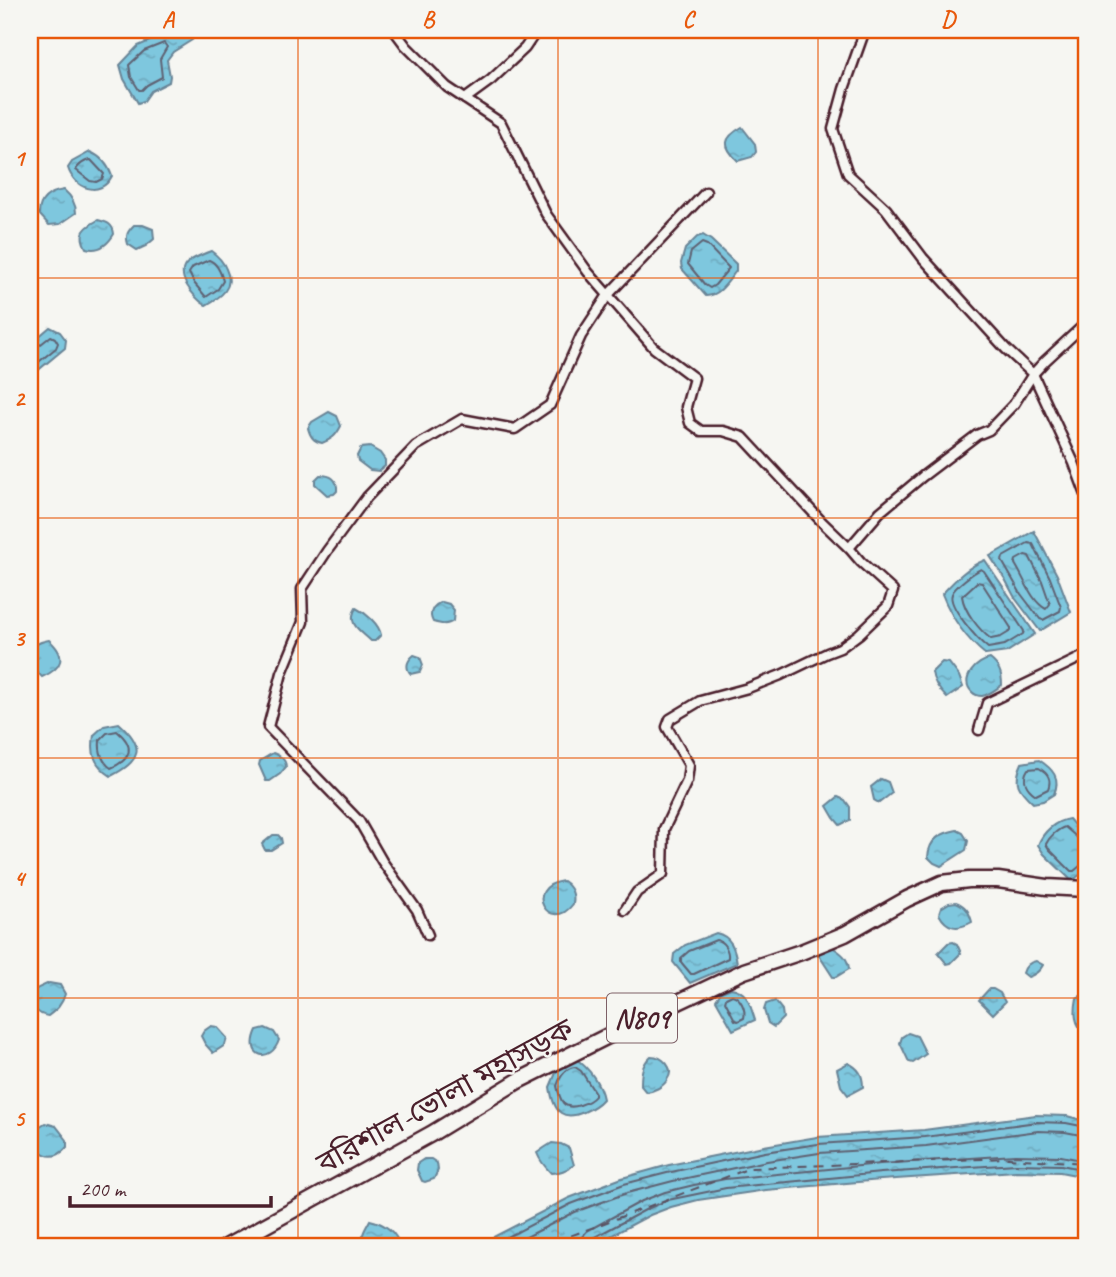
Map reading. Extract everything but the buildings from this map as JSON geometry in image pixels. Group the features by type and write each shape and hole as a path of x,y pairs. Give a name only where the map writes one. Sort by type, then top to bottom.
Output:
{"highway":[{"name":"বরিশাল-ভোলা মহাসড়ক","path":"226,1247 431,1134 518,1081 744,971 845,934 907,899 942,883 998,880 1086,889"}],"street":[{"path":"394,30 406,47 447,87 501,124 546,214 587,272 654,348 694,378 686,407 690,423 701,431 723,431 743,437 823,523 893,591 888,606 840,648 748,688 700,701 670,719 667,727 689,765 687,780 664,829 663,874 637,892 625,910"},
{"path":"465,99 491,80 525,48 537,30"},
{"path":"865,30 832,129 848,174 886,209 923,258 1006,349 1033,374 1086,495"},
{"path":"428,935 417,910 382,861 359,821 268,727 282,673 303,622 303,589 367,497 416,446 462,419 515,429 550,405 580,336 608,295 706,192"},
{"path":"849,548 880,513 923,476 977,435 989,430 1014,404 1033,374 1086,323"},
{"path":"979,730 987,703 1086,655"}],"water":[{"path":"175,30 185,30 192,40 173,52 167,60 169,82 151,91 144,101 138,103 124,79 120,65 138,46"},
{"path":"742,127 755,144 756,152 752,157 738,161 729,151 727,142 731,135"},
{"path":"90,152 103,161 112,176 107,183 94,189 76,181 68,168 72,162"},
{"path":"64,190 73,200 76,213 60,224 49,225 39,214 41,204 54,192"},
{"path":"98,220 109,224 114,234 103,246 86,248 84,231"},
{"path":"134,225 153,229 154,239 137,250 127,241 128,233"},
{"path":"703,235 736,264 736,271 723,287 715,294 706,296 682,269 681,263 685,249 697,237"},
{"path":"211,251 223,264 229,281 225,291 206,305 190,290 185,282 183,269 196,257"},
{"path":"50,327 60,332 66,340 65,348 30,377 30,344"},
{"path":"329,412 337,416 341,426 328,440 322,443 316,441 308,428 312,422"},
{"path":"370,447 385,460 385,466 379,471 370,470 358,461 361,448"},
{"path":"320,475 335,481 337,491 334,494 327,495 315,484"},
{"path":"1034,531 1057,575 1071,612 1040,631 1015,598 990,556"},
{"path":"985,560 1035,634 1007,652 986,655 960,628 942,594 967,570"},
{"path":"442,602 449,604 454,610 453,621 448,624 433,622 431,616 432,610"},
{"path":"356,608 378,627 381,635 375,641 371,641 354,623 353,614"},
{"path":"49,640 58,651 60,661 54,670 42,677 33,666 30,655 35,646"},
{"path":"414,655 420,657 423,665 420,672 411,674 408,664"},
{"path":"990,659 999,670 1002,685 982,696 976,695 967,682 969,676 975,667"},
{"path":"942,662 949,663 963,687 947,698 939,690 932,672"},
{"path":"119,723 133,739 136,753 129,765 111,776 101,768 95,758 94,735 104,726"},
{"path":"273,753 282,758 286,767 270,781 266,781 259,765 260,761"},
{"path":"1039,760 1054,774 1057,783 1054,794 1043,801 1033,803 1018,785 1018,776 1022,763"},
{"path":"881,779 888,782 892,793 879,803 874,800 871,787"},
{"path":"838,797 845,800 850,807 850,820 840,825 827,806"},
{"path":"1069,819 1086,839 1086,870 1071,880 1038,845 1050,828"},
{"path":"957,830 963,833 968,841 966,850 941,866 934,863 928,857 933,841 941,835"},
{"path":"273,835 278,835 282,843 271,850 265,850 262,844"},
{"path":"563,881 572,891 573,904 564,912 549,912 542,899 544,891 550,885"},
{"path":"956,902 967,909 972,922 953,927 942,919 939,914 941,908"},
{"path":"716,933 731,944 737,963 690,983 673,962 674,954 685,945"},
{"path":"953,942 961,953 947,964 938,953 948,943"},
{"path":"832,947 844,956 849,969 836,977 833,977 818,954 825,948"},
{"path":"1036,961 1043,965 1037,973 1028,977 1024,971"},
{"path":"49,983 60,985 65,994 59,1007 48,1016 35,1009 30,994"},
{"path":"731,988 745,995 755,1020 733,1030 716,1000 721,992"},
{"path":"989,989 1000,993 1005,1002 993,1014 979,1000"},
{"path":"1086,993 1086,1035 1079,1027 1075,1013 1077,998"},
{"path":"775,1001 782,1010 783,1018 774,1027 768,1023 764,1010 766,1004"},
{"path":"211,1026 217,1027 227,1038 225,1045 213,1053 201,1036"},
{"path":"265,1028 274,1032 279,1040 275,1048 265,1055 256,1052 254,1039 257,1030"},
{"path":"908,1033 917,1036 926,1054 913,1063 909,1062 900,1043 902,1037"},
{"path":"651,1056 659,1058 670,1071 661,1087 646,1092 641,1086 642,1074 645,1063"},
{"path":"576,1059 593,1076 603,1099 584,1112 566,1115 556,1108 550,1087 558,1068"},
{"path":"848,1063 860,1072 863,1087 848,1095 841,1086 837,1069"},
{"path":"1036,1115 1067,1116 1086,1121 1086,1177 1060,1172 1016,1171 766,1190 698,1200 671,1207 650,1215 590,1247 474,1247 569,1198 622,1178 669,1165 817,1137 924,1130"},
{"path":"45,1123 56,1126 67,1140 67,1147 56,1155 41,1152 34,1142 32,1135"},
{"path":"552,1143 569,1148 574,1165 551,1173 537,1153"},
{"path":"424,1159 437,1163 438,1170 434,1179 425,1182 417,1170 418,1163"},
{"path":"370,1220 389,1229 396,1237 399,1247 365,1247 363,1236"}],"ferry route":[{"path":"541,1247 750,1168 1008,1158 1086,1163"}]}
